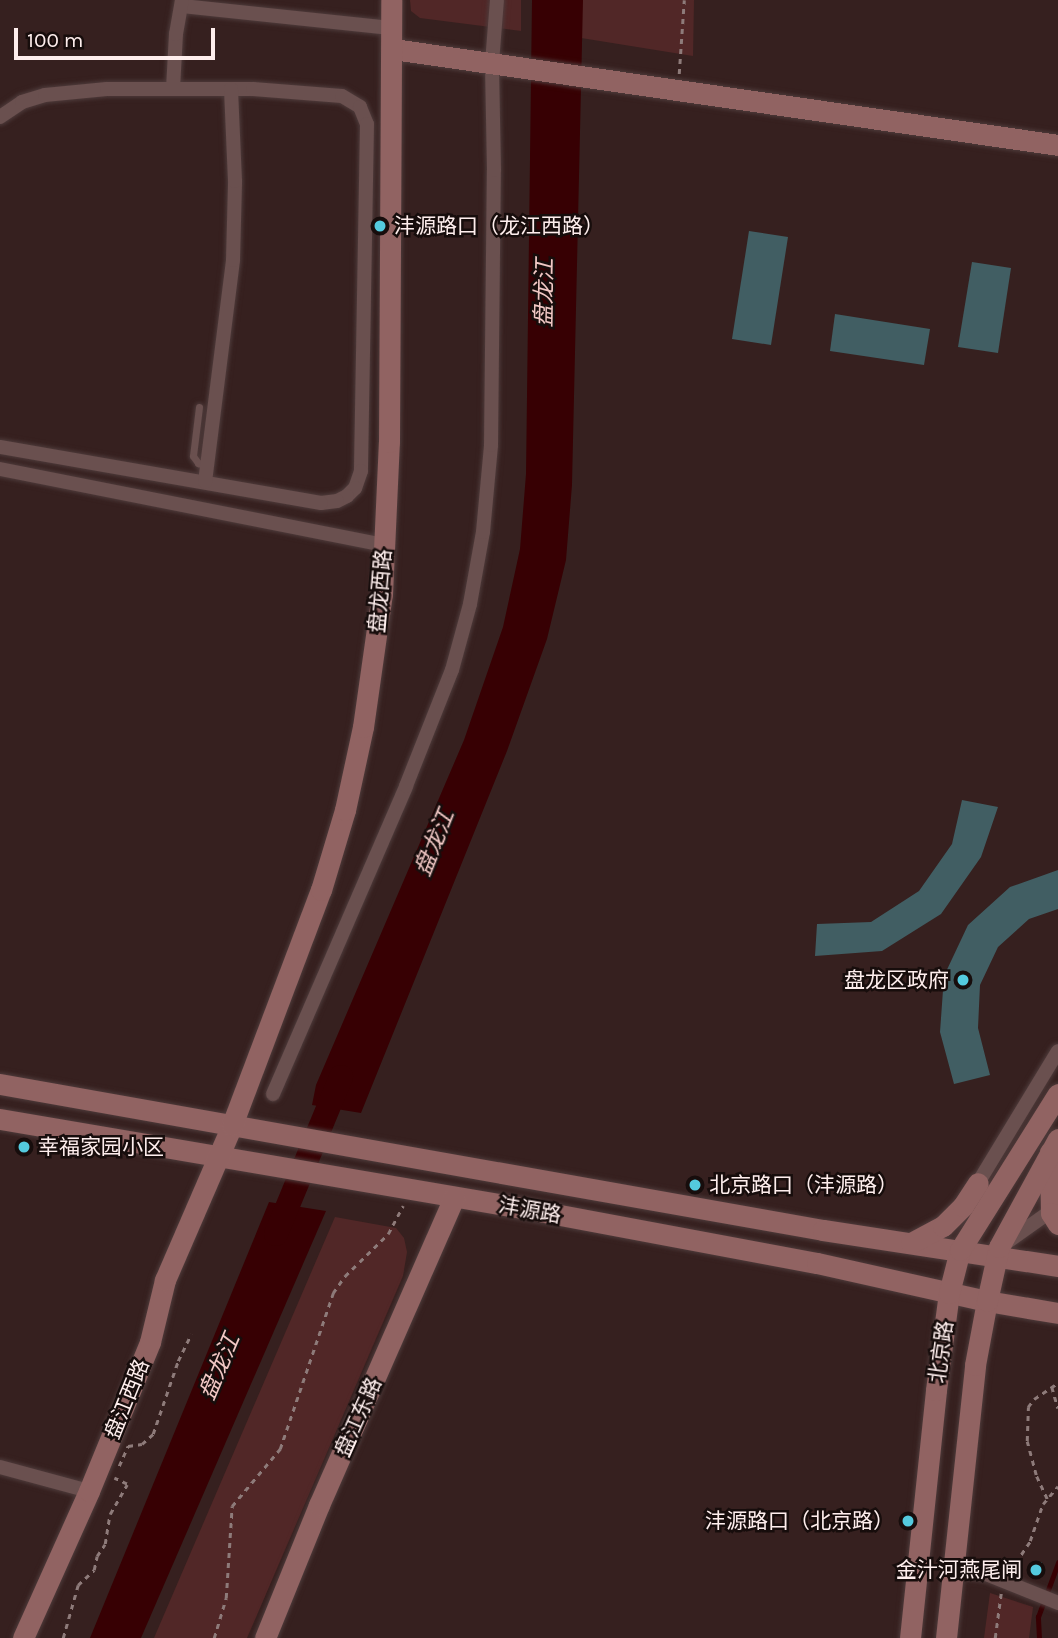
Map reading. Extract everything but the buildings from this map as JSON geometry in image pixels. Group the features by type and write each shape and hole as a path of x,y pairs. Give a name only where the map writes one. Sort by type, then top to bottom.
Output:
{"main road":[{"name":"盘龙西路","path":"218,1156 321,890 345,810 363,727 383,594 389,442 391,0"},
{"path":"392,38 528,71 1058,145"},
{"name":"沣源路","path":"0,1084 911,1243 999,1252 1058,1266"},
{"name":"北京路","path":"910,1638 949,1293 960,1250 1058,1094"},
{"name":"沣源路","path":"0,1119 817,1263 987,1301 1058,1313"},
{"path":"1054,1145 1056,1213"},
{"name":"北京路","path":"946,1638 975,1365 987,1301 999,1252 1054,1145"},
{"name":"盘江西路","path":"23,1638 89,1490 150,1342 165,1280 218,1156"},
{"path":"911,1243 943,1226 963,1206 978,1183"},
{"name":"盘江东路","path":"265,1638 319,1505 454,1197"}],"street":[{"path":"273,1094 406,786 452,670 470,604 483,532 491,445 494,170 492,64 497,0"},
{"path":"173,89 176,34 182,3 392,38"},
{"path":"0,117 22,102 45,95 107,89 231,89 342,96 353,101 365,115 365,344 361,471 355,488 347,496 329,503 0,447"},
{"path":"205,482 233,260 235,181 231,89"},
{"path":"0,469 385,545"},
{"path":"972,1230 978,1183 1058,1051"},
{"path":"999,1252 1056,1213"},
{"path":"0,1467 89,1490"},
{"path":"953,1570 986,1574 1004,1584 1053,1601"}],"lane":[{"path":"198,407 193,456 198,463 207,466"}],"path":[{"path":"678,91 684,0"},
{"path":"214,1638 226,1598 232,1506 280,1449 332,1293 345,1276 388,1234 411,1190"},
{"path":"63,1638 78,1585 94,1570 97,1556 105,1544 110,1514 127,1484 113,1479 128,1446 142,1444 153,1434 178,1361 191,1334"},
{"path":"1048,1499 1036,1475 1027,1441 1028,1407 1034,1399 1058,1383"},
{"path":"1052,1387 1058,1408"},
{"path":"995,1638 1004,1584 1030,1541 1048,1499 1058,1486"}],"shaded area":[{"path":"410,0 521,0 521,31 420,18 411,11"},
{"path":"576,0 694,0 693,56 575,37"},
{"path":"335,1217 396,1228 404,1238 407,1252 403,1276 247,1638 154,1638"},
{"path":"990,1593 1033,1607 1029,1638 984,1638"}],"water":[{"path":"532,0 583,0 572,485 566,560 547,639 507,751 361,1113 312,1105 316,1085 464,740 503,627 520,549 526,474"},
{"path":"269,1202 326,1211 141,1638 90,1638"}],"waterway":[{"name":"盘龙江","path":"276,1234 341,1077"},
{"path":"1039,1638 1038,1617 1058,1563"}],"place":[{"name":"沣源路口（龙江西路）","path":"380,226"},
{"name":"盘龙区政府","path":"963,980"},
{"name":"幸福家园小区","path":"24,1147"},
{"name":"北京路口（沣源路）","path":"695,1185"},
{"name":"沣源路口（北京路）","path":"908,1521"},
{"name":"金汁河燕尾闸","path":"1036,1570"}]}
